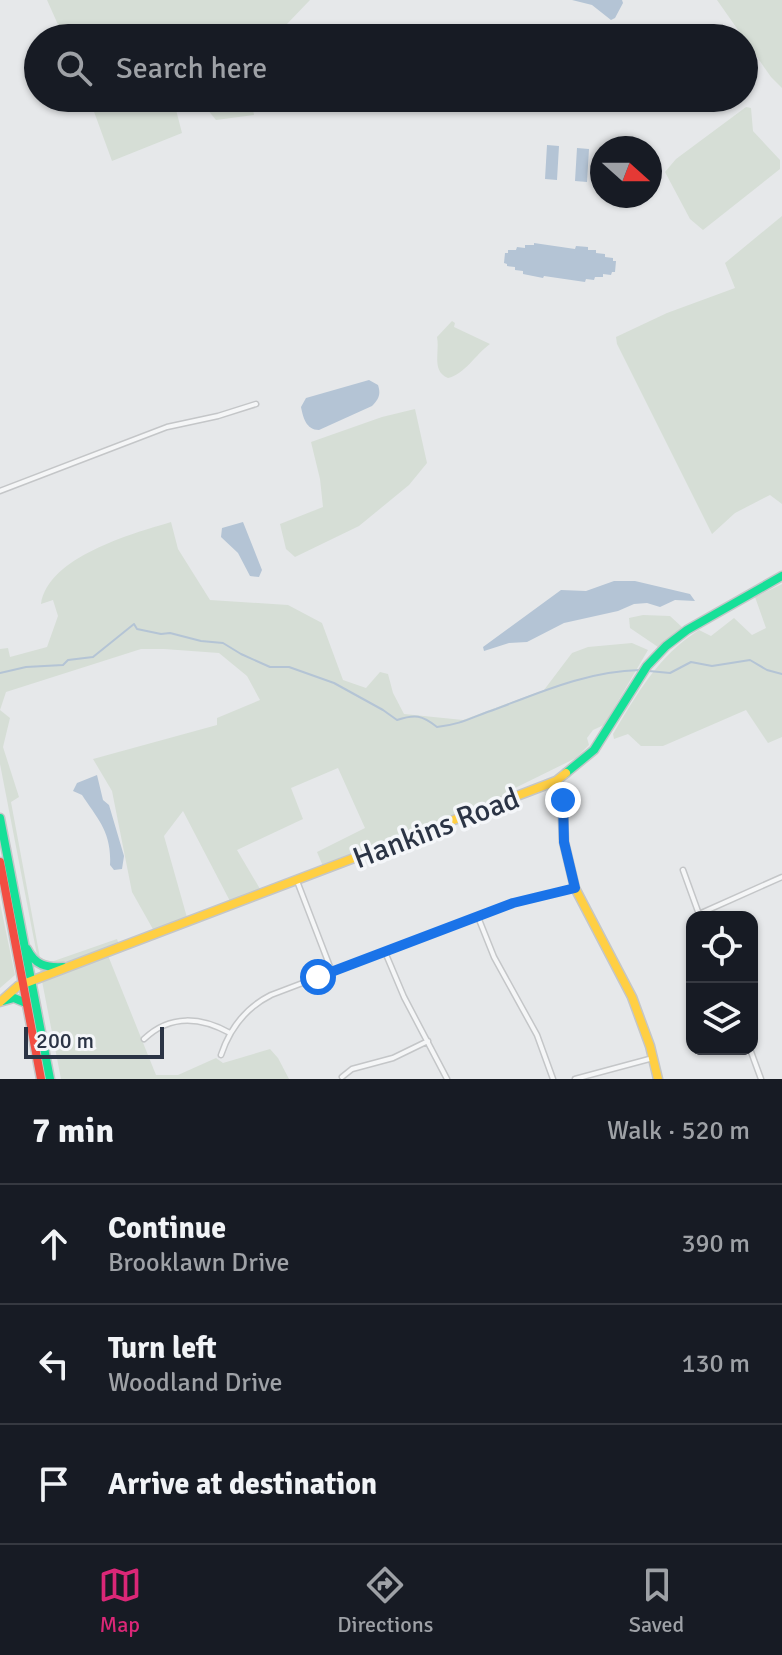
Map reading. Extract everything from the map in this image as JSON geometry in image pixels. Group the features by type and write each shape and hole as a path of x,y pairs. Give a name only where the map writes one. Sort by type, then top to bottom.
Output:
{"main road":[{"name":"Hankins Road","path":"0,1002 11,991 28,983 556,781 594,750 647,666 666,646 687,630 782,576"},
{"path":"556,781 562,793 564,842 575,888 626,984 658,1079"},
{"path":"0,818 26,947 29,1004 41,1079"},
{"path":"0,862 50,1079"},
{"path":"26,947 32,960 45,968 78,964"},
{"path":"0,1002 14,998 29,1004"}],"street":[{"path":"0,491 167,427 256,404"},
{"path":"683,870 698,911"},
{"path":"711,911 782,877"},
{"path":"297,881 332,972"},
{"path":"221,1055 230,1033 245,1012 263,999 533,897 575,888"},
{"path":"478,917 494,957 537,1035 553,1079"},
{"path":"385,951 404,997 447,1079"},
{"path":"144,1039 165,1025 183,1020 205,1021 230,1033"},
{"path":"342,1077 352,1069 393,1058 428,1041"},
{"path":"752,1055 761,1079"},
{"path":"575,1079 653,1058"}],"shaded area":[{"path":"47,0 310,0 287,24 58,24"},
{"path":"717,0 782,0 782,88 758,58 758,24 734,24"},
{"path":"94,112 177,112 182,133 112,161"},
{"path":"209,112 253,112 254,115 216,120"},
{"path":"739,112 751,112 753,131 780,160 780,169 703,230 690,219 665,172 676,159"},
{"path":"782,216 782,504 770,495 735,513 712,534 616,337 667,313 735,288 725,263"},
{"path":"452,321 454,327 490,344 465,369 448,378 438,366 437,337"},
{"path":"415,409 427,463 409,485 359,526 295,557 286,549 280,524 323,507 311,442"},
{"path":"171,522 178,549 210,600 288,605 322,623 343,680 366,688 380,672 388,674 393,693 404,714 463,720 544,690 572,653 588,647 632,643 648,650 604,725 593,730 587,738 589,745 576,758 513,789 515,797 325,871 317,852 365,828 338,768 291,788 303,819 237,850 263,894 232,905 183,811 164,836 188,921 154,931 132,892 112,791 93,759 217,725 217,718 260,700 247,676 219,653 141,649 6,692 0,710 0,649 8,648 10,657 47,647 58,616 53,600 41,604 47,587 59,573 94,550"},
{"path":"782,584 782,737 768,743 746,710 663,746 641,746 628,734 614,739 613,734 640,690 660,664 685,640 699,630 711,636 734,618 752,635 766,628 755,597"},
{"path":"670,616 683,628 658,647 630,628 629,618"},
{"path":"0,710 10,718 3,747 19,797 11,802 40,958 51,962 117,939 120,948 107,953 156,1075 178,1075 216,1058 223,1063 270,1049 289,1079 61,1079 0,764"},
{"path":"0,903 15,975 0,988"}],"water":[{"path":"572,0 622,0 623,3 611,20 592,5"},
{"path":"547,145 559,146 557,180 545,179"},
{"path":"577,148 589,149 587,182 575,181"},
{"path":"534,243 575,249 576,246 588,247 588,250 596,250 596,253 613,258 616,261 615,272 595,277 594,280 586,279 585,282 523,274 523,271 504,263 508,250 525,248 525,245"},
{"path":"369,380 378,385 379,391 378,399 372,406 319,430 311,428 306,422 301,407 306,398"},
{"path":"243,522 262,570 259,577 250,576 238,553 221,537 222,528"},
{"path":"614,581 635,581 690,594 695,601 675,600 660,607 647,603 634,604 618,611 564,623 527,642 509,643 484,651 483,647 561,590 586,591"},
{"path":"97,775 124,856 122,869 114,870 110,865 109,843 102,826 82,795 73,791 77,783"}],"waterway":[{"path":"0,673 26,667 63,665 68,660 93,657 134,624 137,629 223,643 270,667 289,667 334,683 397,720 418,717 437,727 461,722 584,678 640,670"},
{"path":"649,671 670,673 691,662 712,666 750,660 782,674"}],"traffic: fast":[{"path":"566,773 594,750 647,666 666,646 687,630 782,576"},
{"path":"0,818 50,1079"},
{"path":"27,949 42,964 63,967"},
{"path":"3,1001 14,998 26,1003"}],"traffic: slow":[{"path":"0,1002 18,986 556,781 566,773"},
{"path":"556,781 562,793 564,842 575,888 632,997 658,1079"}],"traffic: jam":[{"path":"0,862 41,1079"}],"route":[{"path":"318,977 513,903 575,888 564,842 563,800"}]}
